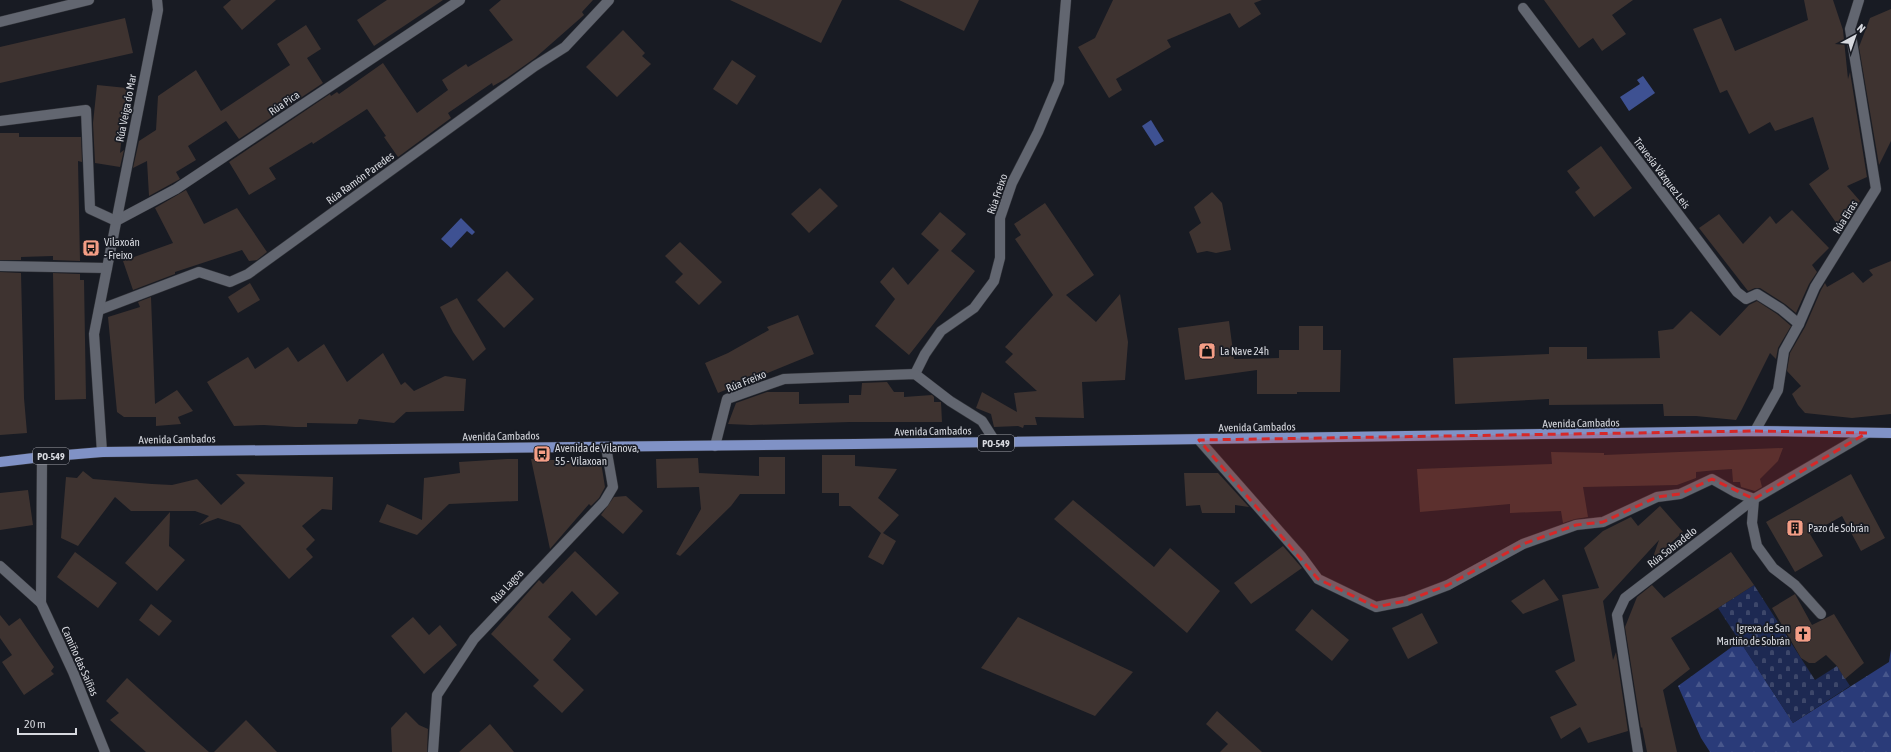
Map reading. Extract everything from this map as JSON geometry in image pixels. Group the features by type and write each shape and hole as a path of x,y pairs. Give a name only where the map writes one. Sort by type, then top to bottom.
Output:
{"main road":[{"name":"Avenida Cambados","path":"0,462 102,452 996,443 1755,431 1891,433"}],"street":[{"path":"0,22 89,0"},
{"name":"Rúa Veiga do Mar","path":"102,452 94,334 158,10 157,0"},
{"name":"Rúa Pica","path":"116,221 176,189 460,0"},
{"name":"Rúa Ramón Paredes","path":"99,310 199,272 230,282 248,274 535,66 565,47 609,0"},
{"name":"Rúa Freixo","path":"714,446 727,399 784,379 915,374 925,354 941,331 974,308 994,281 1000,258 1000,218 1012,183 1038,132 1060,82 1066,0"},
{"name":"Rúa Eiras","path":"1755,431 1778,390 1784,351 1799,324 1815,287 1876,189 1850,29 1859,0"},
{"name":"Travesía Vázquez Leis","path":"1523,8 1737,292 1746,299 1757,294 1781,309 1799,324"},
{"path":"0,122 86,110 90,209 116,221"},
{"path":"0,266 107,268"},
{"path":"915,374 950,401 982,421 996,443"},
{"name":"Rúa Sobradelo","path":"1638,752 1617,615 1625,598 1754,499 1867,433"},
{"path":"1199,440 1301,556 1318,579 1376,607 1406,601 1448,585 1523,544 1576,525 1603,522 1657,496 1680,494 1712,479 1735,492 1754,499 1752,523 1758,546 1773,568 1795,585 1821,614"},
{"name":"Rúa Lagoa","path":"432,752 437,694 474,639 604,502 612,487 606,447"},
{"name":"Camiño das Saíñas","path":"41,603 42,457"},
{"name":"Camiño das Saíñas","path":"0,566 41,603 73,672 105,752"}],"highlighted area":[{"path":"1755,431 1867,433 1754,499 1712,479 1680,494 1657,497 1603,522 1576,525 1523,544 1448,585 1406,601 1376,607 1318,579 1199,440"}],"green space":[{"path":"1754,585 1815,680 1837,666 1850,686 1793,723 1718,608"},
{"path":"1740,641 1793,723 1889,662 1891,649 1891,752 1710,752 1701,738 1678,686"}],"shaded area":[{"path":"1643,76 1655,93 1629,111 1620,97 1640,84 1637,80"},
{"path":"1151,120 1164,141 1155,146 1142,126"},
{"path":"461,218 475,232 472,235 467,231 451,248 441,239"}],"building":[{"path":"231,0 276,0 242,30 223,7"},
{"path":"387,0 443,0 374,46 357,20"},
{"path":"501,0 593,0 582,12 584,15 535,58 507,78 493,86 492,83 448,113 451,118 398,157 384,137 386,136 367,109 313,144 312,142 269,168 276,179 249,195 229,162 330,94 331,96 337,92 339,94 383,63 417,113 448,90 442,80 466,64 468,67 513,40 489,10"},
{"path":"730,0 842,0 821,43"},
{"path":"899,0 979,0 964,31"},
{"path":"1113,0 1262,0 1254,3 1261,14 1239,28 1230,13 1167,40 1171,47 1116,79 1122,90 1109,98 1078,47 1095,38"},
{"path":"1544,0 1633,0 1612,15 1626,34 1602,51 1593,38 1579,48"},
{"path":"1804,0 1833,0 1843,30 1848,79 1850,72 1867,177 1847,186 1860,201 1842,231 1809,184 1829,169 1813,117 1775,131 1770,122 1749,134 1727,90 1720,93 1693,29 1721,18 1735,51 1808,20"},
{"path":"1891,9 1891,141 1879,165 1859,47 1870,18"},
{"path":"125,18 133,53 0,83 0,47"},
{"path":"306,25 321,49 307,58 323,83 239,139 226,121 188,146 196,160 176,172 180,179 149,196 147,161 133,168 139,141 156,130 158,96 196,70 221,111 290,65 277,44"},
{"path":"623,30 645,53 642,56 651,64 617,97 586,67"},
{"path":"732,60 756,76 737,105 713,89"},
{"path":"97,85 127,88 120,153 124,150 120,167 95,163 93,123"},
{"path":"0,133 19,133 19,137 81,137 82,162 78,161 80,261 53,260 53,256 21,257 21,260 0,260"},
{"path":"1601,146 1632,188 1594,217 1575,192 1580,188 1567,171"},
{"path":"820,188 838,206 809,233 791,214"},
{"path":"186,190 204,224 237,208 267,252 257,260 249,261 242,250 175,272 175,274 133,290 123,261 173,243 155,208"},
{"path":"1212,192 1222,203 1231,250 1216,253 1207,251 1197,253 1189,232 1201,223 1194,207"},
{"path":"1045,203 1094,275 1066,295 1096,322 1120,294 1128,342 1125,380 1082,382 1084,418 1035,417 1037,425 1024,425 1023,428 1018,426 994,427 991,414 976,408 982,392 1017,412 1014,393 1037,391 1005,362 1013,354 1005,347 1053,295 1015,239 1021,235 1014,224"},
{"path":"1792,210 1829,248 1812,265 1817,272 1809,284 1796,313 1760,288 1755,288 1748,291 1699,228 1719,214 1743,244 1770,216 1776,224"},
{"path":"940,212 966,234 951,251 975,271 909,355 875,326 895,299 880,282 893,267 908,285 939,250 921,234"},
{"path":"680,242 722,282 699,305 675,282 683,274 665,256"},
{"path":"1891,261 1891,414 1852,418 1805,413 1798,405 1792,394 1801,386 1787,371 1790,353 1805,327 1821,290 1825,283 1827,287 1853,272 1863,283 1873,275 1869,270"},
{"path":"507,271 534,299 504,328 477,300"},
{"path":"0,272 21,273 24,398 27,433 0,435"},
{"path":"53,273 80,274 80,280 84,280 86,399 55,400"},
{"path":"250,283 260,300 238,313 228,297"},
{"path":"151,297 155,404 177,390 193,411 178,417 181,424 156,426 156,417 124,417 117,412 108,317 140,307 138,302"},
{"path":"457,298 486,349 473,361 453,332 440,307"},
{"path":"1757,301 1777,314 1791,326 1778,348 1776,359 1770,353 1736,420 1696,416 1664,416 1663,404 1549,405 1549,399 1455,404 1453,358 1549,354 1549,347 1587,347 1587,359 1660,358 1658,331 1673,329 1691,311 1720,336 1749,305"},
{"path":"798,315 814,354 718,393 705,363 728,353 769,330 767,327"},
{"path":"1229,321 1234,359 1279,358 1279,350 1299,350 1299,326 1323,326 1323,350 1341,350 1340,392 1257,394 1257,370 1185,380 1178,328"},
{"path":"324,344 347,382 383,353 401,385 405,382 414,391 445,376 466,379 464,411 406,412 394,423 359,419 357,424 307,423 307,427 264,425 234,426 207,382 248,357 255,369 288,347 298,362"},
{"path":"887,382 894,392 904,392 904,397 932,395 934,397 934,402 941,402 942,422 850,422 751,425 728,424 736,403 767,392 799,392 799,404 849,403 849,395 861,395 862,383"},
{"path":"1783,448 1778,461 1760,479 1762,487 1755,491 1741,487 1740,482 1733,482 1732,469 1696,472 1696,478 1677,485 1583,487 1588,517 1563,523 1561,511 1510,513 1510,504 1420,512 1417,469 1552,464 1551,452 1604,453 1604,455"},
{"path":"822,455 855,455 855,466 897,469 878,498 899,515 883,533 896,541 883,565 868,557 881,533 850,506 839,506 839,493 822,493"},
{"path":"759,457 785,457 785,494 740,494 731,506 680,556 676,554 701,509 699,487 657,488 656,459 698,458 699,473 759,476"},
{"path":"518,459 518,501 449,504 417,535 379,522 387,504 422,520 424,478 460,473 459,462"},
{"path":"531,459 601,462 605,487 599,498 591,506 589,504 550,549"},
{"path":"83,471 93,479 152,484 172,485 197,479 221,505 245,483 236,474 333,477 332,510 322,509 302,526 315,540 306,549 313,557 289,579 240,525 218,518 199,525 209,516 195,511 131,511 115,497 78,546 61,538 66,477 77,478"},
{"path":"1184,473 1218,473 1249,507 1235,505 1235,513 1202,513 1200,505 1186,506"},
{"name":"Pazo de Sobrán","path":"1851,474 1885,538 1861,551 1842,516 1810,534 1823,556 1795,572 1766,522"},
{"path":"28,490 33,525 0,530 0,493"},
{"path":"626,496 643,511 623,534 601,515 614,497"},
{"path":"1073,500 1154,567 1170,548 1220,591 1187,633 1054,519"},
{"path":"1660,506 1683,532 1652,560 1659,540 1603,601 1613,660 1616,652 1628,731 1588,743 1580,727 1561,739 1550,717 1577,705 1555,671 1575,661 1562,595 1599,588 1584,548 1603,531 1631,517 1638,526"},
{"path":"170,512 169,546 185,560 157,591 125,563"},
{"path":"1283,546 1302,568 1251,604 1234,583"},
{"path":"575,551 619,593 596,616 572,591 548,617 571,639 553,660 584,690 562,713 533,686 539,680 491,634 539,580 543,584"},
{"path":"75,552 117,583 98,608 57,577"},
{"path":"1731,552 1754,585 1671,638 1690,669 1663,690 1677,752 1647,752 1642,727 1641,728 1625,627 1637,597 1652,585 1664,598"},
{"path":"1544,579 1559,600 1523,614 1511,601"},
{"path":"1795,594 1812,625 1834,614 1864,663 1845,679 1837,666 1826,655 1815,663 1809,663 1801,658 1772,608"},
{"path":"151,604 172,621 159,636 139,620"},
{"path":"1312,609 1349,640 1332,661 1295,630"},
{"path":"1422,613 1438,643 1408,659 1392,628"},
{"path":"0,615 9,626 20,618 54,667 51,671 54,674 24,695 2,662 12,655 0,638"},
{"path":"413,617 429,635 440,625 457,645 424,674 391,636"},
{"path":"1018,617 1133,672 1095,716 981,668"},
{"path":"127,678 209,752 146,752 110,720 119,713 106,701"},
{"path":"1217,711 1262,752 1220,752 1228,744 1206,724"},
{"path":"406,712 419,725 428,729 427,752 392,752 391,728"},
{"path":"246,720 277,752 214,752"},
{"path":"490,724 514,752 459,752"}],"place":[{"name":"Vilaxoán - Freixo","path":"91,248"},
{"name":"La Nave 24h","path":"1207,351"},
{"name":"Avenida de Vilanova, 55 - Vilaxoan","path":"542,454"},
{"name":"Pazo de Sobrán","path":"1795,528"},
{"name":"Igrexa de San Martiño de Sobrán","path":"1803,634"}]}
